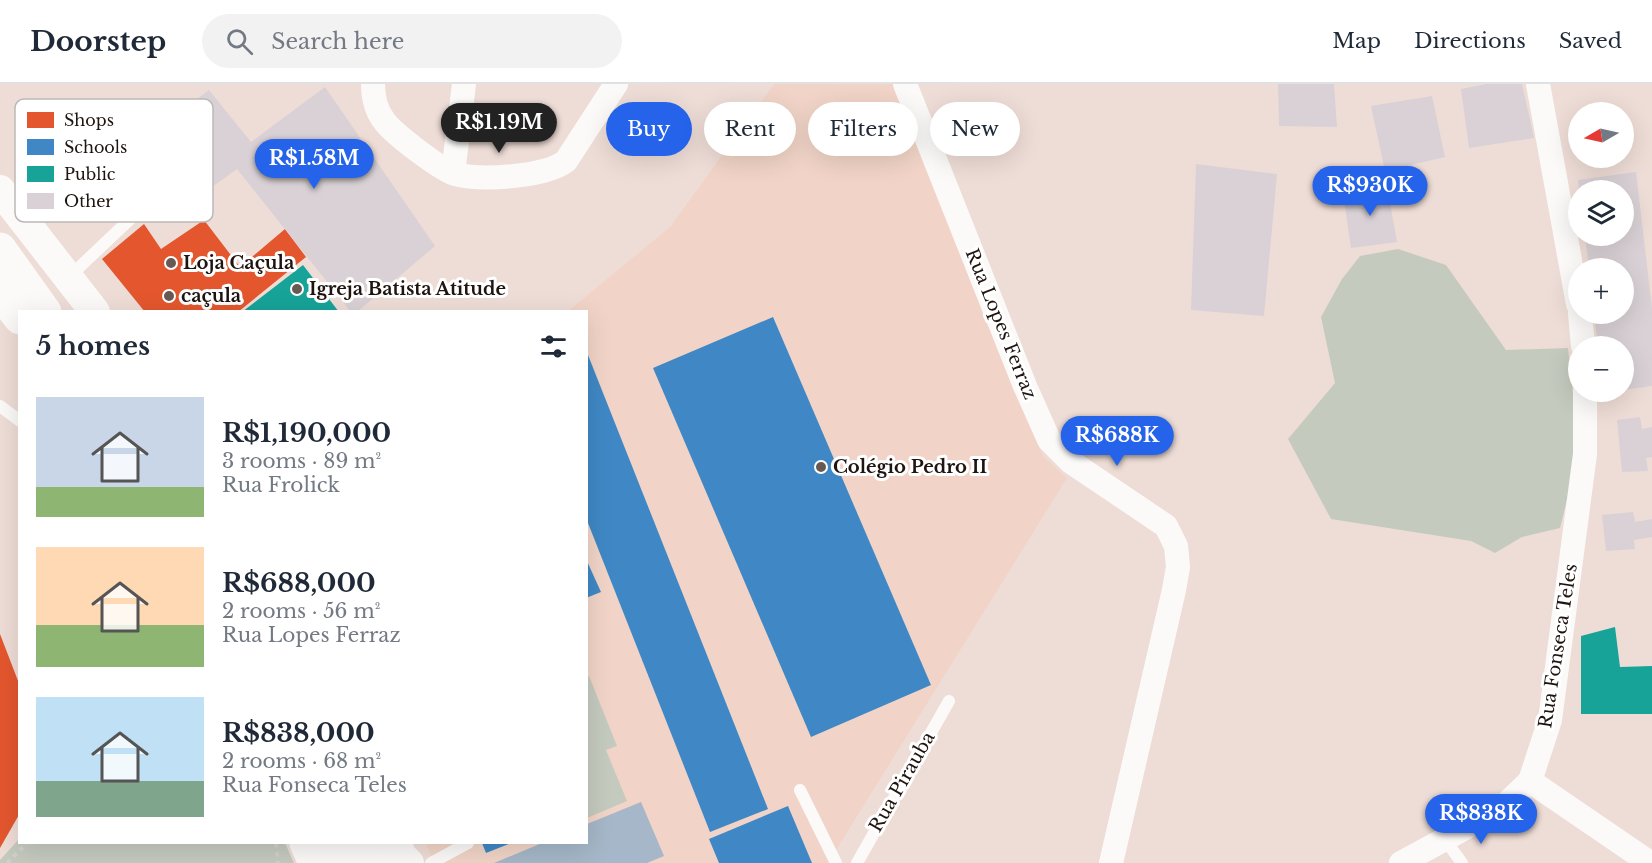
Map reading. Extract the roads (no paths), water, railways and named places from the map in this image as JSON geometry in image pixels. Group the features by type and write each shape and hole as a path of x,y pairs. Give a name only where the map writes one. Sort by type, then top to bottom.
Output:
{"main road":[{"path":"0,249 44,310"},
{"path":"0,292 18,315"},
{"path":"306,844 315,863"},
{"path":"334,844 342,863"}],"street":[{"path":"373,84 377,109 386,124 441,167 453,173 485,177 540,172 557,168 566,161 616,84"},
{"path":"453,173 464,84"},
{"name":"Rua Lopes Ferraz","path":"905,84 1025,386 1049,440 1071,462 1166,526 1176,546 1178,567 1174,590 1111,863"},
{"path":"1538,84 1570,258"},
{"path":"0,190 15,209"},
{"path":"25,222 93,310"},
{"name":"Rua Fonseca Teles","path":"1401,863 1446,841 1502,808 1530,781 1550,720 1585,454 1585,402"},
{"path":"1530,781 1649,860"},
{"path":"365,844 374,863"},
{"path":"396,844 401,855 409,863"}],"lane":[{"path":"69,278 127,222"},
{"path":"0,406 18,420"},
{"name":"Rua Pirauba","path":"856,863 949,701"},
{"path":"800,790 836,863"},
{"path":"1446,841 1462,863"},
{"path":"432,863 466,844"}],"water":[{"path":"641,802 664,856 647,863 494,863 540,844 588,844 588,824"}],"place":[{"name":"Loja Caçula","path":"171,263"},
{"name":"Igreja Batista Atitude","path":"297,289"},
{"name":"caçula","path":"169,296"},
{"name":"Colégio Pedro II","path":"821,467"}]}
